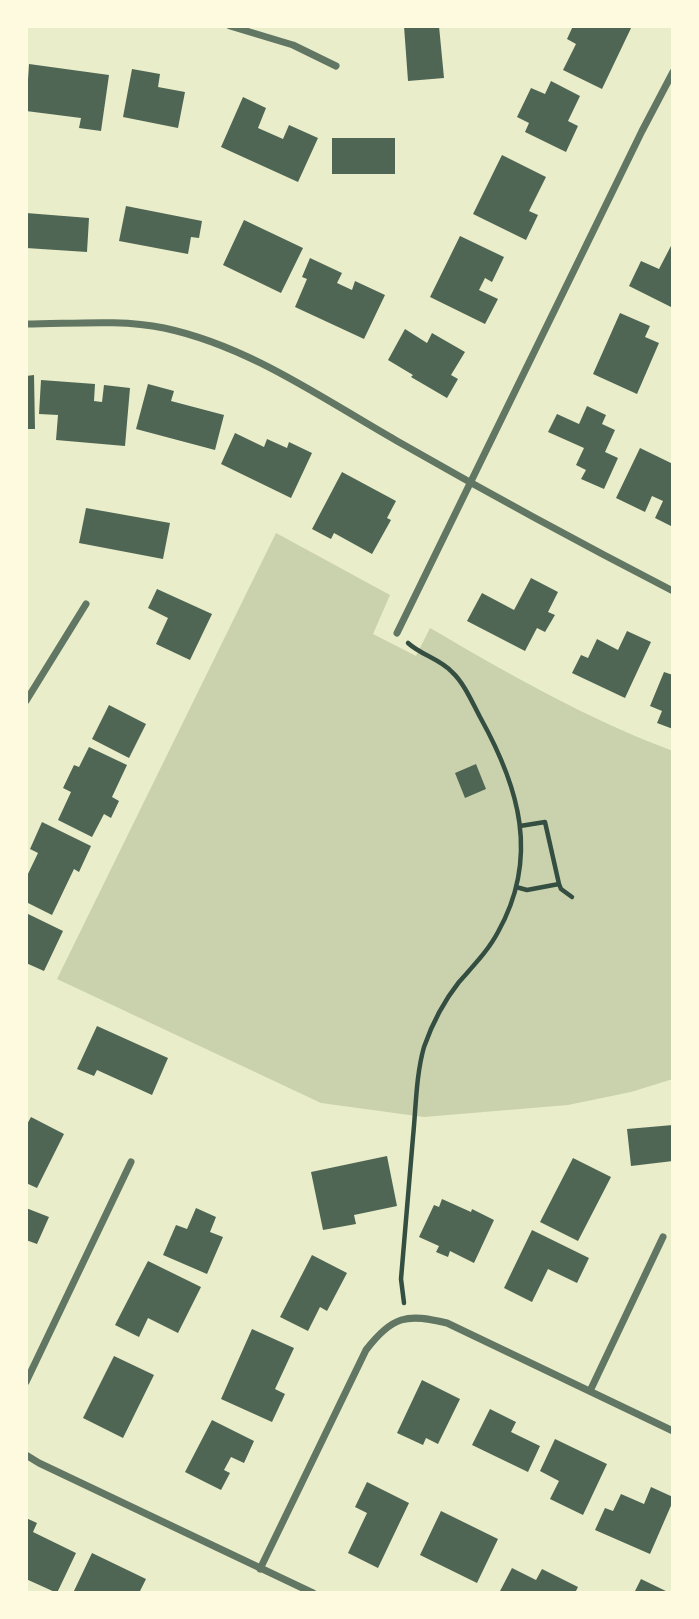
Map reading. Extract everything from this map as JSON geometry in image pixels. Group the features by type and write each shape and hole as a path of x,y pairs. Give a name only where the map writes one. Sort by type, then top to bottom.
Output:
{"street":[{"path":"230,26 293,45 336,66"},
{"path":"397,633 673,72"},
{"path":"26,324 124,324 163,328 242,353 471,483 673,591"},
{"path":"26,701 86,604"},
{"path":"26,1382 131,1162"},
{"path":"590,1391 663,1237"},
{"path":"260,1569 366,1350 380,1332 394,1321 423,1317 447,1323 673,1431"},
{"path":"26,1455 38,1464 313,1593"}],"path":[{"path":"397,633 417,651 445,666 459,680 502,760 517,801 522,853 521,873 498,933 446,1000 424,1050 417,1093 401,1279 403,1300 410,1317"},
{"path":"520,826 545,822 559,884 561,889 572,897"},
{"path":"516,887 527,890 559,884"}],"green space":[{"path":"276,533 390,595 373,634 416,656 430,628 579,710 673,751 673,1079 631,1092 568,1105 424,1117 321,1103 57,979"}],"building":[{"path":"404,26 439,26 444,78 408,81"},
{"path":"573,26 632,26 602,89 563,70 576,44 567,39"},
{"path":"29,64 109,75 101,131 79,128 81,118 26,111"},
{"path":"132,69 160,74 158,87 185,92 178,128 123,117"},
{"path":"551,81 580,96 568,121 578,126 566,152 525,132 529,123 517,117 531,88 545,94"},
{"path":"243,97 266,108 258,128 283,139 289,125 318,138 298,182 221,147"},
{"path":"332,138 395,138 395,174 332,174"},
{"path":"502,155 546,177 529,211 538,215 526,240 473,214"},
{"path":"126,206 202,221 199,238 191,237 188,254 119,241"},
{"path":"26,213 89,218 87,252 26,248"},
{"path":"244,220 303,248 281,293 223,265"},
{"path":"460,236 504,257 492,282 485,278 479,290 498,299 485,324 430,297"},
{"path":"673,242 673,308 629,286 641,261 659,269"},
{"path":"310,258 342,273 337,283 352,290 355,281 385,295 364,339 295,307 307,279 302,277"},
{"path":"620,313 650,326 645,337 659,343 637,394 593,374"},
{"path":"405,329 427,343 432,333 465,352 451,375 458,379 447,398 388,360"},
{"path":"34,375 35,429 26,429 26,376"},
{"path":"41,380 95,384 94,401 102,402 104,385 130,388 125,446 56,440 58,415 39,414"},
{"path":"148,384 174,391 171,401 224,415 215,450 136,429"},
{"path":"587,406 606,415 602,424 615,430 605,452 618,458 604,489 581,479 586,470 576,465 584,448 548,432 557,414 579,424"},
{"path":"235,433 264,447 267,439 287,448 289,442 312,453 291,498 221,464"},
{"path":"640,448 673,464 673,527 655,518 663,501 652,496 645,512 616,498"},
{"path":"342,472 396,501 387,518 391,520 372,554 334,533 331,539 312,529"},
{"path":"86,508 170,523 163,559 79,543"},
{"path":"531,578 558,592 548,612 555,615 545,632 537,628 525,651 467,621 482,593 514,610"},
{"path":"157,589 212,614 190,660 156,644 168,618 148,608"},
{"path":"627,631 651,642 625,698 572,673 581,655 588,658 597,639 618,650"},
{"path":"664,672 673,675 673,729 657,723 662,711 650,706"},
{"path":"109,705 146,724 129,758 92,739"},
{"path":"89,747 127,765 112,797 119,801 111,818 104,814 92,837 58,820 71,792 63,788 74,765 79,767"},
{"path":"476,764 486,789 465,798 455,773"},
{"path":"42,822 91,846 79,872 74,869 52,915 26,902 26,878 38,853 30,849"},
{"path":"26,913 63,931 44,971 26,963"},
{"path":"97,1026 168,1058 152,1095 97,1070 94,1076 77,1069"},
{"path":"31,1117 64,1134 37,1188 26,1183 26,1126"},
{"path":"673,1125 673,1161 631,1166 627,1129"},
{"path":"387,1156 397,1206 354,1215 356,1224 323,1230 311,1172"},
{"path":"573,1158 611,1177 578,1241 540,1222"},
{"path":"442,1199 494,1220 474,1263 450,1251 448,1257 436,1252 439,1246 419,1237 434,1205 439,1207"},
{"path":"26,1208 49,1217 37,1244 26,1240"},
{"path":"196,1208 216,1217 210,1232 223,1237 207,1274 163,1255 176,1225 187,1229"},
{"path":"532,1230 589,1258 577,1283 548,1269 532,1302 504,1288"},
{"path":"312,1255 347,1273 327,1311 320,1307 308,1331 280,1317"},
{"path":"148,1261 201,1287 178,1333 148,1318 139,1337 115,1325"},
{"path":"252,1329 294,1348 275,1389 285,1394 272,1422 221,1399"},
{"path":"114,1356 154,1375 123,1438 83,1418"},
{"path":"422,1380 460,1399 438,1444 426,1438 423,1445 397,1433"},
{"path":"490,1409 516,1422 511,1432 540,1446 528,1472 472,1445"},
{"path":"212,1420 254,1441 244,1463 231,1457 224,1470 230,1473 221,1490 185,1472"},
{"path":"555,1439 607,1464 583,1515 550,1499 559,1481 540,1471"},
{"path":"367,1482 409,1503 378,1568 348,1553 367,1513 355,1507"},
{"path":"651,1487 673,1497 673,1501 650,1554 595,1530 605,1508 613,1511 621,1494 644,1504"},
{"path":"441,1511 498,1539 477,1583 420,1555"},
{"path":"26,1518 37,1523 33,1532 76,1553 57,1593 26,1579"},
{"path":"92,1553 146,1579 139,1593 73,1593"},
{"path":"512,1568 536,1580 542,1569 578,1587 575,1593 499,1593"},
{"path":"641,1579 670,1593 634,1593"}]}
